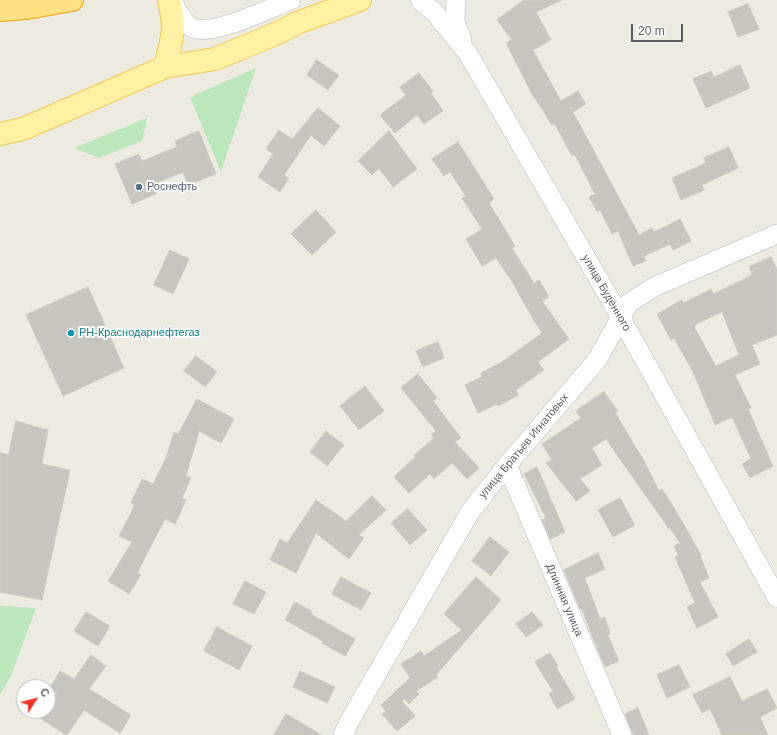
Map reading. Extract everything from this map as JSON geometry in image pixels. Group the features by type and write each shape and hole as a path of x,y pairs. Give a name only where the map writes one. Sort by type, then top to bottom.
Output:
{"highway":[{"path":"0,10 26,8 72,0"}],"main road":[{"path":"165,67 166,56 172,36 172,13 169,0"},
{"path":"297,23 318,0"},
{"path":"0,134 23,129 165,67 215,59 278,33 297,23 360,0"}],"street":[{"path":"172,0 180,15 189,26 199,30 210,30 222,27 291,0"},
{"name":"улица Будённого","path":"420,0 434,12 467,52 621,318 777,598"},
{"path":"456,0 455,21 467,52"},
{"name":"улица Братьев Игнатовых","path":"343,735 349,722 470,512 507,465 597,360 629,304 654,287 777,234"},
{"name":"Длинная улица","path":"507,465 622,735"}],"green space":[{"path":"256,68 221,172 190,97"},
{"path":"147,118 142,141 99,158 74,148"},
{"path":"0,606 36,608 11,676 0,694"}],"building":[{"path":"524,0 562,0 536,12 551,40 533,50 561,101 578,91 586,104 573,112 639,235 652,228 654,232 680,219 691,241 673,250 670,244 644,256 646,261 633,266 618,231 612,234 600,210 597,212 589,197 595,194 575,155 572,156 555,124 552,125 531,92 506,43 512,40 497,20"},
{"path":"748,4 759,29 738,37 728,12"},
{"path":"317,60 339,75 328,90 307,75"},
{"path":"740,65 750,88 706,108 693,79 711,71 714,77"},
{"path":"419,73 433,91 431,93 443,111 424,124 417,115 395,133 380,115 406,95 400,87"},
{"path":"318,108 340,126 324,146 311,135 284,175 289,178 280,192 258,177 273,154 266,149 279,130 292,139"},
{"path":"199,131 216,174 188,185 183,172 152,185 156,194 132,204 115,164 139,154 142,161 177,147 175,141"},
{"path":"389,131 417,169 393,187 379,168 372,175 358,161"},
{"path":"458,142 494,199 489,203 515,246 512,248 534,283 539,280 549,297 542,301 569,339 538,362 544,370 516,390 518,395 498,406 497,404 478,413 465,385 482,377 481,373 502,362 542,333 511,280 496,258 482,266 466,239 482,229 462,198 466,196 450,172 444,176 432,159"},
{"path":"729,147 738,168 702,185 704,190 681,200 672,178 706,163 704,158"},
{"path":"316,210 336,232 312,255 291,234"},
{"path":"170,250 189,259 173,294 154,285"},
{"path":"771,257 777,269 777,335 752,345 760,364 735,375 751,408 748,409 773,466 750,478 742,464 751,459 732,417 715,425 693,372 674,338 671,340 657,314 682,300 683,303 711,289 713,294 752,275 749,267","holes":["722,312 739,355 716,366 694,327 696,326 695,325"]},
{"name":"РН-Краснодарнефтегаз","path":"88,287 124,368 63,396 26,315"},
{"path":"438,342 444,358 423,367 416,351"},
{"path":"196,356 217,372 205,387 184,371"},
{"path":"418,374 437,398 433,401 461,438 455,442 479,468 467,479 452,463 434,479 430,474 409,493 394,477 415,457 414,455 434,438 431,434 436,431 401,388"},
{"path":"365,386 384,411 359,430 340,406"},
{"path":"604,392 618,411 615,413 643,459 659,491 662,489 701,555 709,578 700,582 718,617 697,628 687,607 695,603 675,557 679,556 674,546 680,543 606,439 592,448 602,465 580,479 590,491 576,501 546,463 552,460 542,444 581,418 576,411"},
{"path":"197,399 234,419 221,443 199,431 186,476 191,478 182,498 186,500 175,524 165,519 137,573 141,575 129,594 108,581 132,542 119,536 135,505 131,503 142,479 153,484 166,458 174,432 178,434"},
{"path":"16,421 48,430 42,464 70,470 42,600 0,592 0,453 8,455"},
{"path":"326,431 344,445 327,466 310,452"},
{"path":"537,467 565,532 550,539 542,520 546,518 524,474"},
{"path":"372,496 386,510 359,535 364,538 349,559 316,533 296,573 270,560 280,539 287,543 316,500 346,521"},
{"path":"620,498 635,525 613,537 598,510"},
{"path":"408,509 427,530 410,545 391,523"},
{"path":"490,537 509,552 491,576 472,561"},
{"path":"598,553 605,569 585,578 600,619 605,617 610,634 608,635 619,661 605,667 582,609 580,609 564,570"},
{"path":"341,577 371,593 361,610 332,594"},
{"path":"476,577 501,600 436,675 438,677 416,691 419,694 409,704 405,699 402,701 415,716 397,731 382,714 389,709 386,711 381,705 410,678 401,664 421,651 424,656 462,630 444,614"},
{"path":"245,581 266,592 254,614 233,604"},
{"path":"295,602 312,611 311,614 355,639 345,656 322,643 323,641 285,620"},
{"path":"86,612 110,626 98,646 74,631"},
{"path":"532,612 543,625 526,637 516,624"},
{"path":"217,627 252,646 239,670 204,651"},
{"path":"749,639 757,652 733,666 726,654"},
{"path":"550,653 558,666 556,667 575,699 557,709 549,694 553,691 535,662"},
{"path":"91,655 106,666 89,689 131,715 120,733 84,710 67,735 42,719 56,719 57,693 55,679 60,671 74,679"},
{"path":"679,665 690,687 667,698 657,675"},
{"path":"300,671 335,687 327,703 293,687"},
{"path":"730,677 742,701 767,689 777,708 760,717 768,735 722,735 710,709 702,713 693,695"},
{"path":"638,708 649,735 634,735 632,732 625,714"},
{"path":"286,714 322,735 274,735"}],"place":[{"name":"Роснефть","path":"139,187"},
{"name":"РН-Краснодарнефтегаз","path":"71,333"}]}
